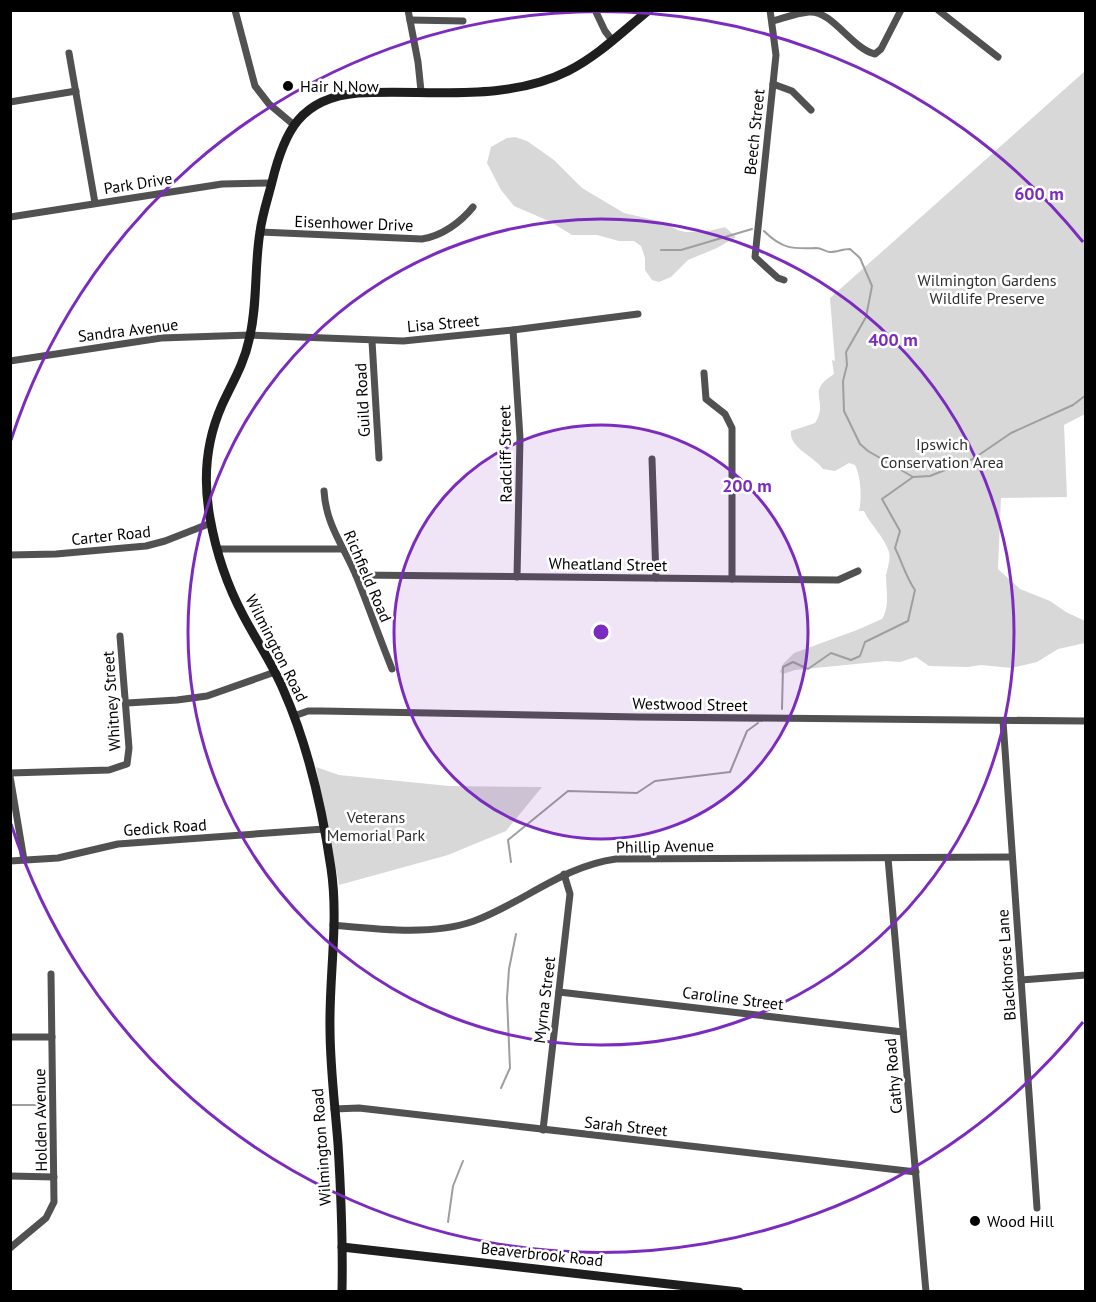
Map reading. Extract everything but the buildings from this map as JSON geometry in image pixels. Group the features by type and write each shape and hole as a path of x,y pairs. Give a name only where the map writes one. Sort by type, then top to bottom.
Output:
{"main road":[{"name":"Wilmington Road","path":"342,1292 342,1247 329,1025 333,880 309,761 294,716 275,672 237,603 217,549 206,486 211,441 219,411 244,360 250,336 254,314 260,232 271,183 285,137 294,125 315,107 340,96 364,93 491,91 530,86 569,71 649,10"},
{"name":"Beaverbrook Road","path":"342,1247 739,1292"}],"street":[{"path":"235,10 255,86 266,101 294,125"},
{"path":"408,10 420,70 421,91"},
{"path":"595,10 612,40"},
{"name":"Beech Street","path":"770,10 776,54 755,257 783,280"},
{"path":"773,21 816,12 875,54 881,50 901,10"},
{"path":"938,10 998,57"},
{"path":"410,20 463,21"},
{"path":"69,53 95,204"},
{"path":"773,84 792,92 811,110"},
{"path":"10,102 76,91"},
{"name":"Park Drive","path":"10,217 222,184 271,183"},
{"name":"Eisenhower Drive","path":"260,232 422,239 445,231 473,207"},
{"name":"Lisa Street","path":"250,336 413,340 638,314"},
{"name":"Radcliff Street","path":"513,330 520,438 517,576"},
{"name":"Sandra Avenue","path":"10,361 161,338 250,336"},
{"name":"Guild Road","path":"372,340 379,458"},
{"path":"704,373 706,399 725,414 732,428 732,579"},
{"path":"652,459 656,578"},
{"name":"Richfield Road","path":"324,491 325,507 341,549 356,575 392,669"},
{"name":"Carter Road","path":"10,555 56,554 146,546 211,523"},
{"path":"217,549 341,549"},
{"name":"Wheatland Street","path":"356,575 838,580 858,571"},
{"name":"Whitney Street","path":"10,775 110,770 127,764 129,748 120,636"},
{"path":"126,703 201,697 275,672"},
{"name":"Westwood Street","path":"294,716 308,711 322,711 1086,722"},
{"name":"Blackhorse Lane","path":"1003,721 1037,1208"},
{"path":"10,775 24,860"},
{"name":"Gedick Road","path":"10,861 69,856 118,844 324,829"},
{"name":"Phillip Avenue","path":"333,925 402,929 458,926 492,913 564,874 616,859 1012,857"},
{"name":"Cathy Road","path":"888,858 926,1292"},
{"name":"Myrna Street","path":"543,1130 570,894 564,874"},
{"name":"Holden Avenue","path":"10,1248 43,1220 50,1212 54,1198 51,974"},
{"path":"1021,980 1086,975"},
{"name":"Caroline Street","path":"559,992 903,1032"},
{"path":"10,1037 52,1037"},
{"name":"Sarah Street","path":"334,1109 359,1108 915,1172"},
{"path":"10,1176 54,1177"}],"green space":[{"path":"1085,71 1085,414 1064,425 1067,497 1001,498 998,569 1020,589 1050,601 1085,621 1085,643 1058,649 1037,662 1012,668 981,665 929,666 916,657 900,662 886,661 795,670 783,674 780,672 783,664 794,653 882,619 887,603 886,576 889,552 864,511 859,511 859,475 855,465 849,463 835,471 823,469 798,447 791,437 791,431 815,423 820,408 820,386 834,374 830,298"},
{"path":"515,137 527,141 554,160 582,188 624,213 659,221 685,232 704,232 725,227 736,237 688,260 671,277 659,282 652,280 645,270 645,258 641,246 634,241 619,241 597,235 572,235 551,222 514,206 501,190 487,163 491,147 507,138"},
{"name":"Veterans Memorial Park","path":"316,767 339,775 449,786 542,787 506,831 448,855 339,885"}],"waterway":[{"path":"661,250 681,250 752,229"},
{"path":"764,231 788,247 818,248 830,252 850,249 860,258 872,286 866,317 846,352 847,365 843,381 844,411 860,444 913,477 930,476 973,459 1011,433 1073,405 1086,395"},
{"path":"782,709 783,667 793,662 808,669 831,653 851,660 860,656 865,642 908,621 915,590 895,548 900,531 882,499 913,477"},
{"path":"511,862 508,840 568,791 637,793 655,781 730,772 747,731 758,723"},
{"path":"501,1088 510,1068 507,998 509,969 516,934"},
{"path":"10,1105 42,1105"},
{"path":"448,1222 453,1186 463,1161"}],"place":[{"name":"Hair N Now","path":"288,86"},
{"name":"Wood Hill","path":"975,1221"}],"park label":[{"name":"Wilmington Gardens Wildlife Preserve","path":"987,289"},
{"name":"Ipswich Conservation Area","path":"942,453"}]}
